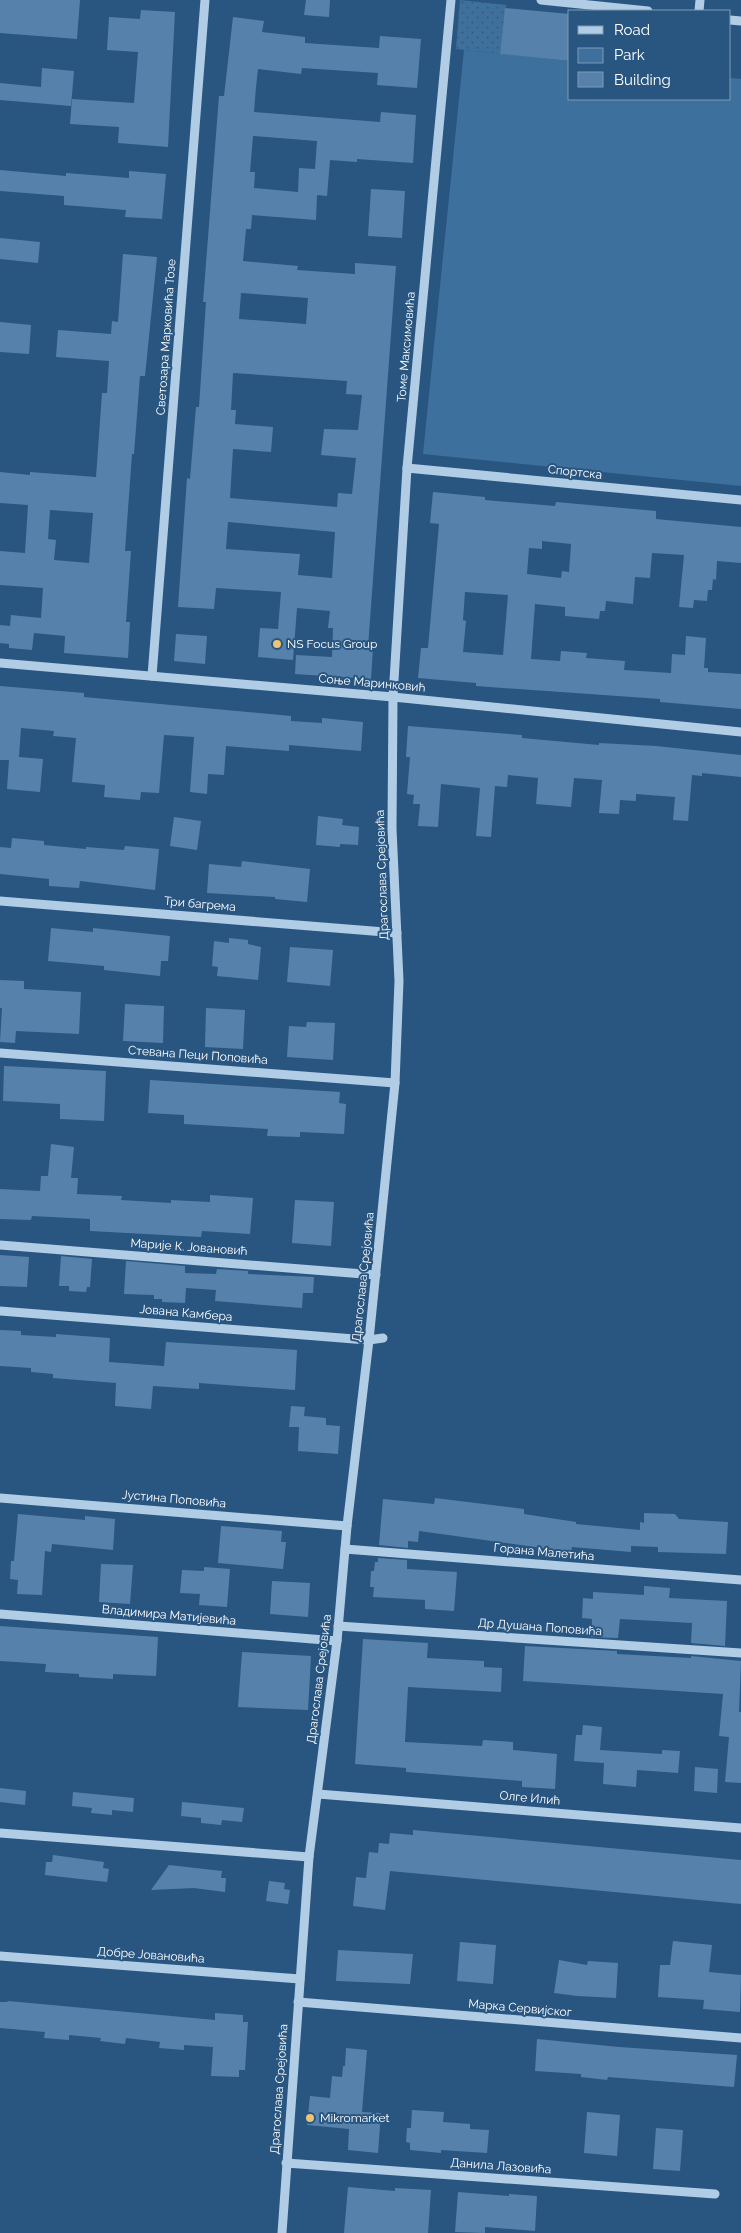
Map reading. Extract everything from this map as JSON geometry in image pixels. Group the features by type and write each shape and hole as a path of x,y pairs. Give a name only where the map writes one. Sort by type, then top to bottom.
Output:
{"street":[{"name":"Светозара Марковића Тозе","path":"152,676 204,0"},
{"name":"Томе Максимовића","path":"393,697 407,468 451,0"},
{"path":"541,0 638,10"},
{"name":"Спортска","path":"407,468 741,500"},
{"name":"Соње Маринковић","path":"0,663 393,697 741,732"},
{"name":"Драгослава Срејовића","path":"282,2233 309,1856 337,1641 346,1526 369,1340 395,1083 399,981 392,829 393,697"},
{"name":"Три багрема","path":"0,901 397,933"},
{"name":"Стевана Пеци Поповића","path":"0,1053 395,1083"},
{"name":"Марије К. Јовановић","path":"0,1245 376,1275"},
{"name":"Јована Камбера","path":"0,1311 369,1340 383,1338"},
{"name":"Јустина Поповића","path":"0,1498 346,1526"},
{"name":"Горана Малетића","path":"345,1549 741,1580"},
{"name":"Владимира Матијевића","path":"0,1614 337,1641"},
{"name":"Др Душана Поповића","path":"338,1626 741,1653"},
{"name":"Олге Илић","path":"318,1794 741,1828"},
{"path":"0,1832 309,1856"},
{"name":"Добре Јовановића","path":"0,1956 300,1979"},
{"name":"Марка Сервијског","path":"298,2002 741,2038"},
{"name":"Данила Лазовића","path":"286,2163 715,2194"}],"green space":[{"path":"460,0 506,5 500,54 456,49"},
{"path":"464,50 568,61 568,100 731,100 731,78 741,79 741,486 423,454"}],"building":[{"path":"0,0 80,0 77,39 0,33"},
{"path":"306,0 330,0 329,17 304,15"},
{"path":"505,8 568,14 568,61 500,54"},
{"path":"141,10 175,12 168,147 118,143 119,127 70,124 72,99 134,103 138,52 107,50 109,17 140,19"},
{"path":"233,17 264,21 262,32 305,37 305,43 379,48 380,36 421,39 417,88 377,85 378,73 302,68 301,74 258,69 254,112 380,122 381,112 416,115 413,163 357,159 357,162 330,160 327,196 317,195 316,220 252,215 251,229 246,229 243,261 298,266 297,270 355,274 355,263 396,266 368,647 373,648 371,679 295,674 296,655 332,657 333,628 328,628 330,611 297,608 293,660 258,657 260,628 278,629 281,592 216,588 214,609 178,607 187,478 190,479 196,407 199,407 206,302 203,302 219,96 224,96","holes":["253,136 317,141 315,169 299,168 298,192 254,188 255,172 250,172","241,293 308,298 306,324 239,319","233,373 347,381 346,394 362,395 358,430 324,429 321,455 356,458 352,494 338,493 337,507 230,498 233,449 271,452 273,427 235,424 236,410 231,410","228,522 335,532 332,578 298,575 300,554 226,549"]},
{"path":"42,68 74,71 71,106 0,100 0,83 41,87"},
{"path":"0,170 66,176 66,173 129,178 129,171 166,174 162,219 125,217 126,210 64,205 64,196 0,191"},
{"path":"371,189 405,191 402,238 368,236"},
{"path":"0,238 40,242 38,263 0,259"},
{"path":"123,254 157,257 145,376 140,376 134,454 132,454 125,551 131,551 126,622 130,622 128,658 64,653 65,636 34,633 32,650 9,648 9,644 0,643 0,625 10,626 11,615 41,618 43,588 0,585 0,551 25,553 28,505 0,503 0,472 30,475 30,472 96,477 102,393 107,393 109,361 56,357 58,330 111,334 112,321 118,322","holes":["50,510 93,513 89,563 54,560 56,540 48,539"]},
{"path":"0,322 31,325 29,354 0,352"},
{"path":"433,492 485,497 485,500 555,506 556,502 656,511 656,519 741,527 741,563 717,561 716,580 713,579 712,590 708,590 707,601 694,600 693,608 679,607 684,555 652,553 650,578 635,577 633,604 606,601 605,611 600,611 599,619 565,616 565,607 535,604 531,659 560,661 561,651 587,653 586,658 625,661 624,670 671,673 672,654 685,655 686,636 706,638 704,668 708,668 708,672 741,674 741,709 660,702 660,699 476,686 476,683 418,678 421,648 428,648 439,524 430,523","holes":["542,541 571,544 569,572 562,571 561,578 527,574 529,548 542,549","465,592 508,595 503,655 463,652 466,621 463,620"]},
{"path":"176,634 207,636 205,664 174,661"},
{"path":"0,686 84,693 84,697 291,716 291,721 322,723 322,718 363,722 361,751 289,745 289,751 226,746 224,775 208,774 207,794 190,792 194,737 164,735 159,793 141,792 140,800 104,797 105,785 72,782 76,738 53,736 54,731 21,728 19,757 43,759 40,792 7,789 9,760 0,760"},
{"path":"408,726 522,735 522,738 599,745 599,743 656,746 741,755 741,777 702,773 702,776 692,775 688,821 673,820 675,797 636,794 636,801 620,800 619,814 599,813 602,780 574,778 571,807 536,804 538,778 508,775 507,787 495,786 491,837 476,836 480,788 441,784 438,827 418,826 420,804 413,804 414,795 407,794 410,757 406,757"},
{"path":"318,816 343,819 342,825 359,827 358,845 340,844 340,847 316,845"},
{"path":"174,817 201,821 197,850 170,846"},
{"path":"12,838 44,841 44,845 86,849 86,847 124,850 125,846 159,849 155,890 80,881 79,888 49,886 49,879 0,874 0,847 11,848"},
{"path":"242,861 310,869 307,902 275,899 275,897 207,893 209,864 241,867"},
{"path":"51,928 93,932 93,928 170,936 168,961 161,961 160,976 104,970 104,966 48,961"},
{"path":"229,938 248,940 248,944 261,947 258,980 217,976 218,967 212,966 214,941 229,943"},
{"path":"290,947 333,950 330,986 287,982"},
{"path":"0,980 24,981 24,989 81,992 79,1034 16,1031 15,1043 0,1042 2,1008 0,1008"},
{"path":"125,1004 164,1006 163,1043 123,1041"},
{"path":"206,1008 245,1010 243,1049 205,1047"},
{"path":"307,1022 335,1023 333,1060 287,1057 289,1026 306,1027"},
{"path":"4,1066 106,1071 104,1121 60,1119 60,1104 3,1101"},
{"path":"150,1080 340,1092 339,1103 346,1104 344,1134 300,1132 300,1137 267,1136 268,1129 184,1124 184,1115 148,1113"},
{"path":"51,1144 74,1147 71,1178 78,1178 77,1194 122,1196 121,1200 171,1203 171,1200 210,1202 210,1195 253,1198 250,1234 202,1231 201,1237 90,1231 90,1219 32,1216 31,1220 0,1219 0,1189 40,1191 41,1176 48,1176"},
{"path":"295,1200 334,1202 331,1246 292,1243"},
{"path":"0,1255 29,1257 27,1287 0,1286"},
{"path":"61,1256 92,1259 90,1287 87,1287 86,1292 69,1291 69,1286 59,1286"},
{"path":"126,1261 185,1266 185,1273 216,1274 217,1269 248,1271 248,1274 314,1277 313,1293 303,1293 302,1308 215,1301 216,1290 186,1288 185,1303 162,1302 162,1299 154,1299 154,1295 124,1294"},
{"path":"0,1330 21,1331 21,1335 56,1337 56,1334 110,1338 109,1362 164,1366 166,1342 297,1350 295,1390 199,1383 199,1389 153,1386 151,1409 115,1406 116,1383 53,1378 53,1374 31,1372 31,1368 0,1366"},
{"path":"291,1406 305,1407 304,1416 326,1418 326,1425 340,1426 338,1454 298,1451 299,1427 289,1427"},
{"path":"435,1498 524,1509 524,1514 576,1522 576,1524 640,1530 640,1522 644,1523 644,1513 675,1514 679,1519 728,1522 726,1554 658,1552 658,1547 631,1546 631,1552 572,1547 571,1552 419,1531 418,1542 408,1541 408,1548 379,1545 383,1499 434,1504"},
{"path":"18,1514 85,1520 85,1516 115,1519 113,1550 52,1544 51,1552 45,1551 42,1595 17,1594 18,1580 10,1579 11,1561 14,1561"},
{"path":"221,1526 282,1531 281,1542 286,1542 283,1569 218,1563"},
{"path":"378,1558 407,1560 407,1569 457,1572 454,1611 425,1609 425,1600 373,1597 374,1587 370,1587 371,1571 374,1571 375,1562 378,1562"},
{"path":"101,1564 133,1565 130,1604 99,1602"},
{"path":"204,1567 230,1569 227,1607 199,1605 200,1594 180,1593 182,1570 204,1571"},
{"path":"272,1581 310,1583 308,1617 270,1614"},
{"path":"644,1586 670,1588 669,1598 727,1601 725,1646 691,1643 692,1623 620,1619 618,1638 591,1637 592,1619 582,1618 583,1598 593,1599 593,1592 644,1595"},
{"path":"0,1626 158,1637 156,1676 113,1674 113,1679 79,1677 79,1674 45,1672 46,1664 0,1661"},
{"path":"363,1639 428,1643 427,1658 484,1661 484,1667 502,1668 501,1692 408,1687 405,1742 482,1746 483,1740 513,1742 513,1750 557,1754 555,1789 522,1787 522,1781 406,1772 406,1768 355,1764"},
{"path":"525,1646 617,1651 617,1654 691,1658 691,1656 741,1661 739,1712 741,1712 741,1783 725,1782 729,1737 719,1736 723,1694 523,1681"},
{"path":"242,1652 311,1656 308,1710 238,1707"},
{"path":"583,1725 602,1727 600,1750 662,1754 662,1750 680,1751 678,1773 637,1770 636,1787 603,1784 604,1763 574,1761 576,1735 582,1735"},
{"path":"695,1767 718,1769 717,1793 694,1791"},
{"path":"0,1788 26,1791 25,1805 0,1802"},
{"path":"73,1792 134,1798 133,1812 112,1810 112,1815 91,1813 92,1808 72,1806"},
{"path":"182,1802 244,1808 242,1822 222,1820 221,1825 201,1823 201,1818 181,1816"},
{"path":"413,1830 741,1860 741,1904 390,1871 385,1910 353,1906 356,1877 366,1878 369,1852 378,1853 379,1843 389,1844 390,1833 413,1835"},
{"path":"53,1855 104,1862 103,1868 109,1869 107,1882 45,1875 46,1862 52,1862"},
{"path":"169,1865 222,1871 221,1878 226,1878 225,1892 194,1888 151,1890"},
{"path":"269,1881 285,1883 284,1889 290,1890 288,1904 266,1901"},
{"path":"673,1941 712,1945 709,1972 741,1975 740,2012 703,2009 704,2000 658,1997 660,1965 670,1965"},
{"path":"460,1942 496,1945 493,1984 457,1981"},
{"path":"338,1950 413,1954 410,1984 336,1981"},
{"path":"559,1960 587,1965 588,1961 618,1963 616,1998 554,1993"},
{"path":"8,2001 215,2020 215,2013 243,2015 243,2022 248,2022 245,2070 239,2070 239,2077 211,2076 213,2047 184,2045 184,2050 159,2048 160,2042 126,2038 125,2044 100,2041 101,2038 69,2035 69,2040 44,2038 45,2032 0,2028 0,2002"},
{"path":"537,2039 737,2055 734,2087 608,2077 607,2080 581,2077 581,2074 535,2071"},
{"path":"346,2048 367,2050 362,2112 381,2113 378,2153 348,2150 349,2129 307,2125 310,2096 330,2098 332,2076 342,2077"},
{"path":"412,2110 444,2112 443,2122 470,2124 470,2129 489,2130 487,2153 441,2150 441,2153 410,2150 410,2143 406,2142 407,2128 411,2128"},
{"path":"587,2112 620,2115 617,2156 584,2153"},
{"path":"656,2128 683,2130 680,2171 653,2169"},
{"path":"348,2187 395,2191 395,2188 431,2190 428,2233 344,2233"},
{"path":"458,2192 537,2196 535,2231 485,2227 485,2233 455,2232"}],"place":[{"name":"NS Focus Group","path":"277,644"},
{"name":"Mikromarket","path":"310,2118"}]}
